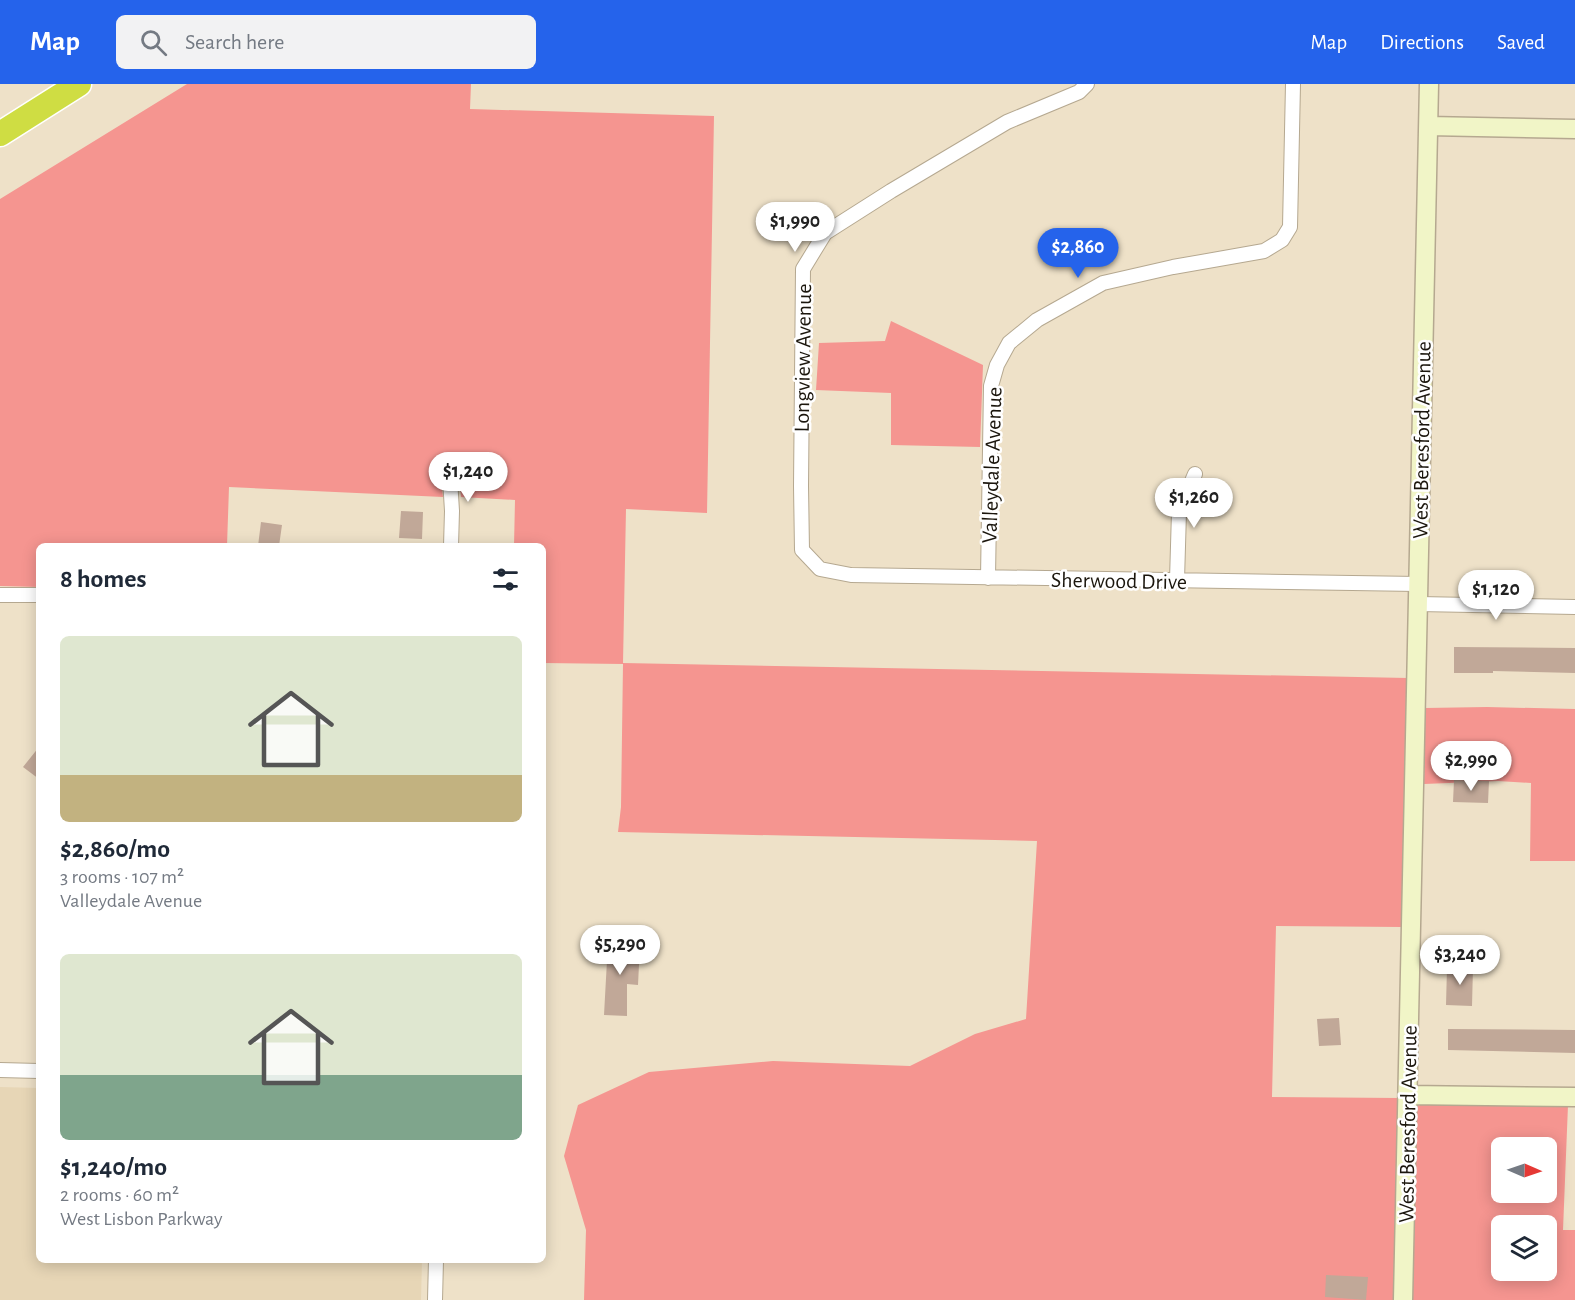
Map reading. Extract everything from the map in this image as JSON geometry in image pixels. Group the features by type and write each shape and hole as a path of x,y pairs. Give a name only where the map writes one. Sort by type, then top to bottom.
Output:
{"highway":[{"path":"0,134 80,84"}],"street":[{"name":"Longview Avenue","path":"820,569 802,550 803,269 825,234 891,191 1007,122 1079,92 1087,84"},
{"name":"Valleydale Avenue","path":"988,578 992,386 997,365 1009,343 1036,320 1103,283 1173,267 1264,251 1282,240 1290,227 1293,84"},
{"name":"West Beresford Avenue","path":"1403,1300 1429,84"},
{"path":"1429,126 1575,129"},
{"path":"449,462 452,543"},
{"path":"1177,580 1179,512 1195,474"},
{"name":"Sherwood Drive","path":"820,569 851,575 1418,584"},
{"path":"0,595 36,596"},
{"path":"1418,604 1575,607"},
{"path":"0,1070 36,1071"},
{"path":"1408,1095 1575,1097"},
{"path":"435,1300 436,1263"}],"shaded area":[{"path":"187,84 471,84 470,109 714,116 707,513 626,509 623,663 1408,678 1402,927 1276,926 1272,1097 1399,1098 1394,1300 584,1300 586,1230 564,1156 578,1105 649,1072 773,1061 910,1066 975,1034 1026,1019 1037,841 618,832 621,807 623,664 546,663 546,543 514,543 515,500 461,497 457,453 439,455 443,497 229,487 227,543 36,543 36,587 0,586 0,199"},
{"path":"891,321 983,365 980,447 891,445 891,393 816,390 819,343 885,341"},
{"path":"1425,708 1575,709 1575,861 1530,861 1531,783 1498,781 1424,784"},
{"path":"0,1087 36,1088 36,1263 422,1263 421,1300 0,1300"},
{"path":"1417,1103 1568,1105 1563,1230 1575,1230 1575,1300 1412,1300"}],"building":[{"path":"401,511 423,512 422,539 399,538"},
{"path":"261,522 282,525 279,543 258,543"},
{"path":"1454,647 1575,648 1575,673 1493,671 1493,673 1454,673"},
{"path":"36,751 36,777 23,767"},
{"path":"1454,780 1489,781 1488,803 1453,802"},
{"path":"608,942 640,944 638,985 627,984 627,1016 604,1015"},
{"path":"1447,967 1473,967 1472,1006 1446,1005"},
{"path":"1339,1018 1341,1045 1319,1046 1317,1019"},
{"path":"1448,1029 1575,1030 1575,1053 1448,1050"},
{"path":"1326,1275 1368,1277 1366,1300 1325,1297"}]}
